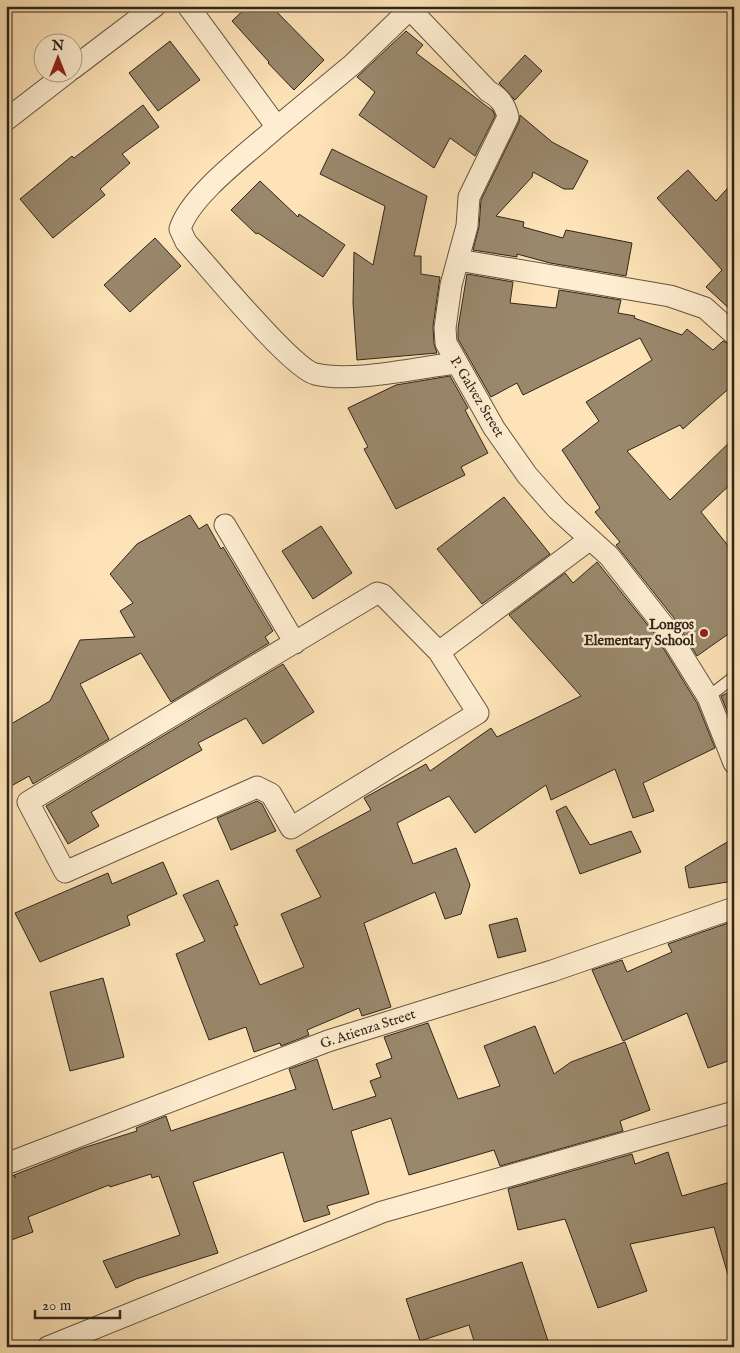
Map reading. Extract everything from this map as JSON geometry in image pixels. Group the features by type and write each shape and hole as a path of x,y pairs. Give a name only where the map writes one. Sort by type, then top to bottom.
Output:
{"street":[{"path":"82,61 155,6"},
{"path":"188,6 277,127"},
{"path":"408,8 353,64 277,127 205,192 183,220 180,230 186,242 280,347 304,369 316,374 351,376 455,363"},
{"name":"P. Galvez Street","path":"408,8 488,91 497,96 505,108 508,117 469,197 467,226 451,285 445,328 446,343 455,363 494,428 527,475 556,508 589,540 609,556 649,605 708,697 734,763"},
{"path":"6,120 55,82"},
{"path":"458,260 670,296 705,308 734,334"},
{"path":"225,525 295,643"},
{"path":"439,652 589,540"},
{"path":"377,593 383,595 439,652 478,713 291,828 271,794 257,787 65,872 28,802 295,643 377,593"},
{"name":"G. Atienza Street","path":"6,1164 328,1041 552,971 734,908"},
{"path":"48,1347 375,1215 734,1112"}],"lane":[{"path":"708,697 734,677"}],"building":[{"path":"248,6 271,6 324,60 294,90 232,21"},
{"path":"406,31 423,45 416,53 493,111 495,116 475,156 450,138 434,168 359,115 375,92 357,77"},
{"path":"170,41 200,80 158,111 129,73"},
{"path":"525,55 542,71 515,100 499,83"},
{"path":"143,105 159,127 122,154 130,163 100,189 105,195 53,238 20,199 72,156 74,158"},
{"path":"520,115 552,142 588,161 573,189 564,189 533,172 532,177 496,216 524,222 523,227 563,238 566,230 632,243 626,276 550,263 517,254 517,257 473,250 479,227 481,200 519,122"},
{"path":"332,149 427,196 414,256 421,256 421,274 440,277 433,326 434,344 437,353 357,360 353,303 354,252 373,265 385,206 320,174"},
{"path":"688,170 716,201 734,181 734,313 706,287 722,270 657,198"},
{"path":"260,181 298,217 299,214 345,245 323,277 258,233 256,234 231,210"},
{"path":"155,238 181,266 130,312 104,285"},
{"path":"467,274 513,282 510,303 556,308 559,290 621,300 618,313 635,316 634,318 682,335 687,329 713,350 723,341 734,346 734,384 683,429 680,425 627,451 670,500 734,438 734,481 701,512 734,553 734,630 697,656 674,618 616,545 620,542 595,512 600,508 562,450 599,421 586,402 652,360 640,338 523,395 517,383 491,397 458,339 458,328"},
{"path":"450,376 468,408 465,410 488,453 461,467 465,475 396,509 364,449 368,447 348,408 396,385"},
{"path":"504,497 550,554 482,604 437,549"},
{"path":"190,515 199,529 207,524 221,549 223,547 225,550 273,631 265,637 269,643 171,702 141,653 80,684 109,739 33,784 29,776 6,789 6,727 50,701 80,640 135,637 120,611 133,603 110,574 137,544"},
{"path":"321,526 352,573 313,599 282,551"},
{"path":"597,562 654,633 697,703 715,748 643,783 654,811 633,818 615,769 551,800 546,785 475,833 449,796 397,823 413,864 456,848 470,885 461,914 445,919 435,892 364,923 391,1007 362,1016 359,1008 307,1030 309,1035 281,1046 280,1043 254,1052 246,1027 209,1040 176,954 205,941 183,895 218,880 238,925 234,926 260,985 304,967 281,914 321,897 296,850 371,810 364,798 426,764 430,771 491,728 497,737 581,696 509,615 565,573 573,583"},
{"path":"283,664 314,712 263,744 246,718 198,743 202,750 91,812 99,826 68,844 46,806"},
{"path":"734,690 734,726 733,726 721,696"},
{"path":"257,801 262,804 276,831 231,850 217,818"},
{"path":"566,806 590,845 631,831 641,852 580,874 556,811"},
{"path":"734,838 734,881 689,888 685,867"},
{"path":"163,862 177,894 127,916 130,925 40,962 15,913 108,873 112,884"},
{"path":"517,918 526,951 498,958 489,925"},
{"path":"734,921 734,1059 708,1068 687,1013 623,1041 592,970 622,960 627,972 672,952 668,944"},
{"path":"103,978 124,1057 70,1071 50,992"},
{"path":"428,1023 458,1099 500,1086 484,1046 535,1026 554,1074 571,1062 625,1042 650,1110 620,1121 623,1131 500,1166 494,1150 409,1175 391,1118 351,1131 369,1194 327,1206 330,1214 304,1222 283,1152 193,1182 218,1253 136,1279 116,1288 103,1261 180,1235 159,1176 152,1178 151,1174 110,1187 109,1185 28,1217 33,1232 6,1242 6,1176 13,1175 16,1178 14,1175 83,1148 137,1131 136,1128 166,1116 171,1131 296,1089 289,1069 317,1059 333,1110 376,1096 370,1081 381,1077 376,1064 392,1058 384,1037"},
{"path":"668,1152 682,1196 734,1181 734,1274 728,1275 714,1227 630,1244 647,1291 598,1308 565,1219 518,1230 508,1189 632,1154 635,1164"},
{"path":"522,1262 550,1347 476,1347 469,1325 420,1341 406,1299"}],"place":[{"name":"Longos Elementary School","path":"704,633"}]}
